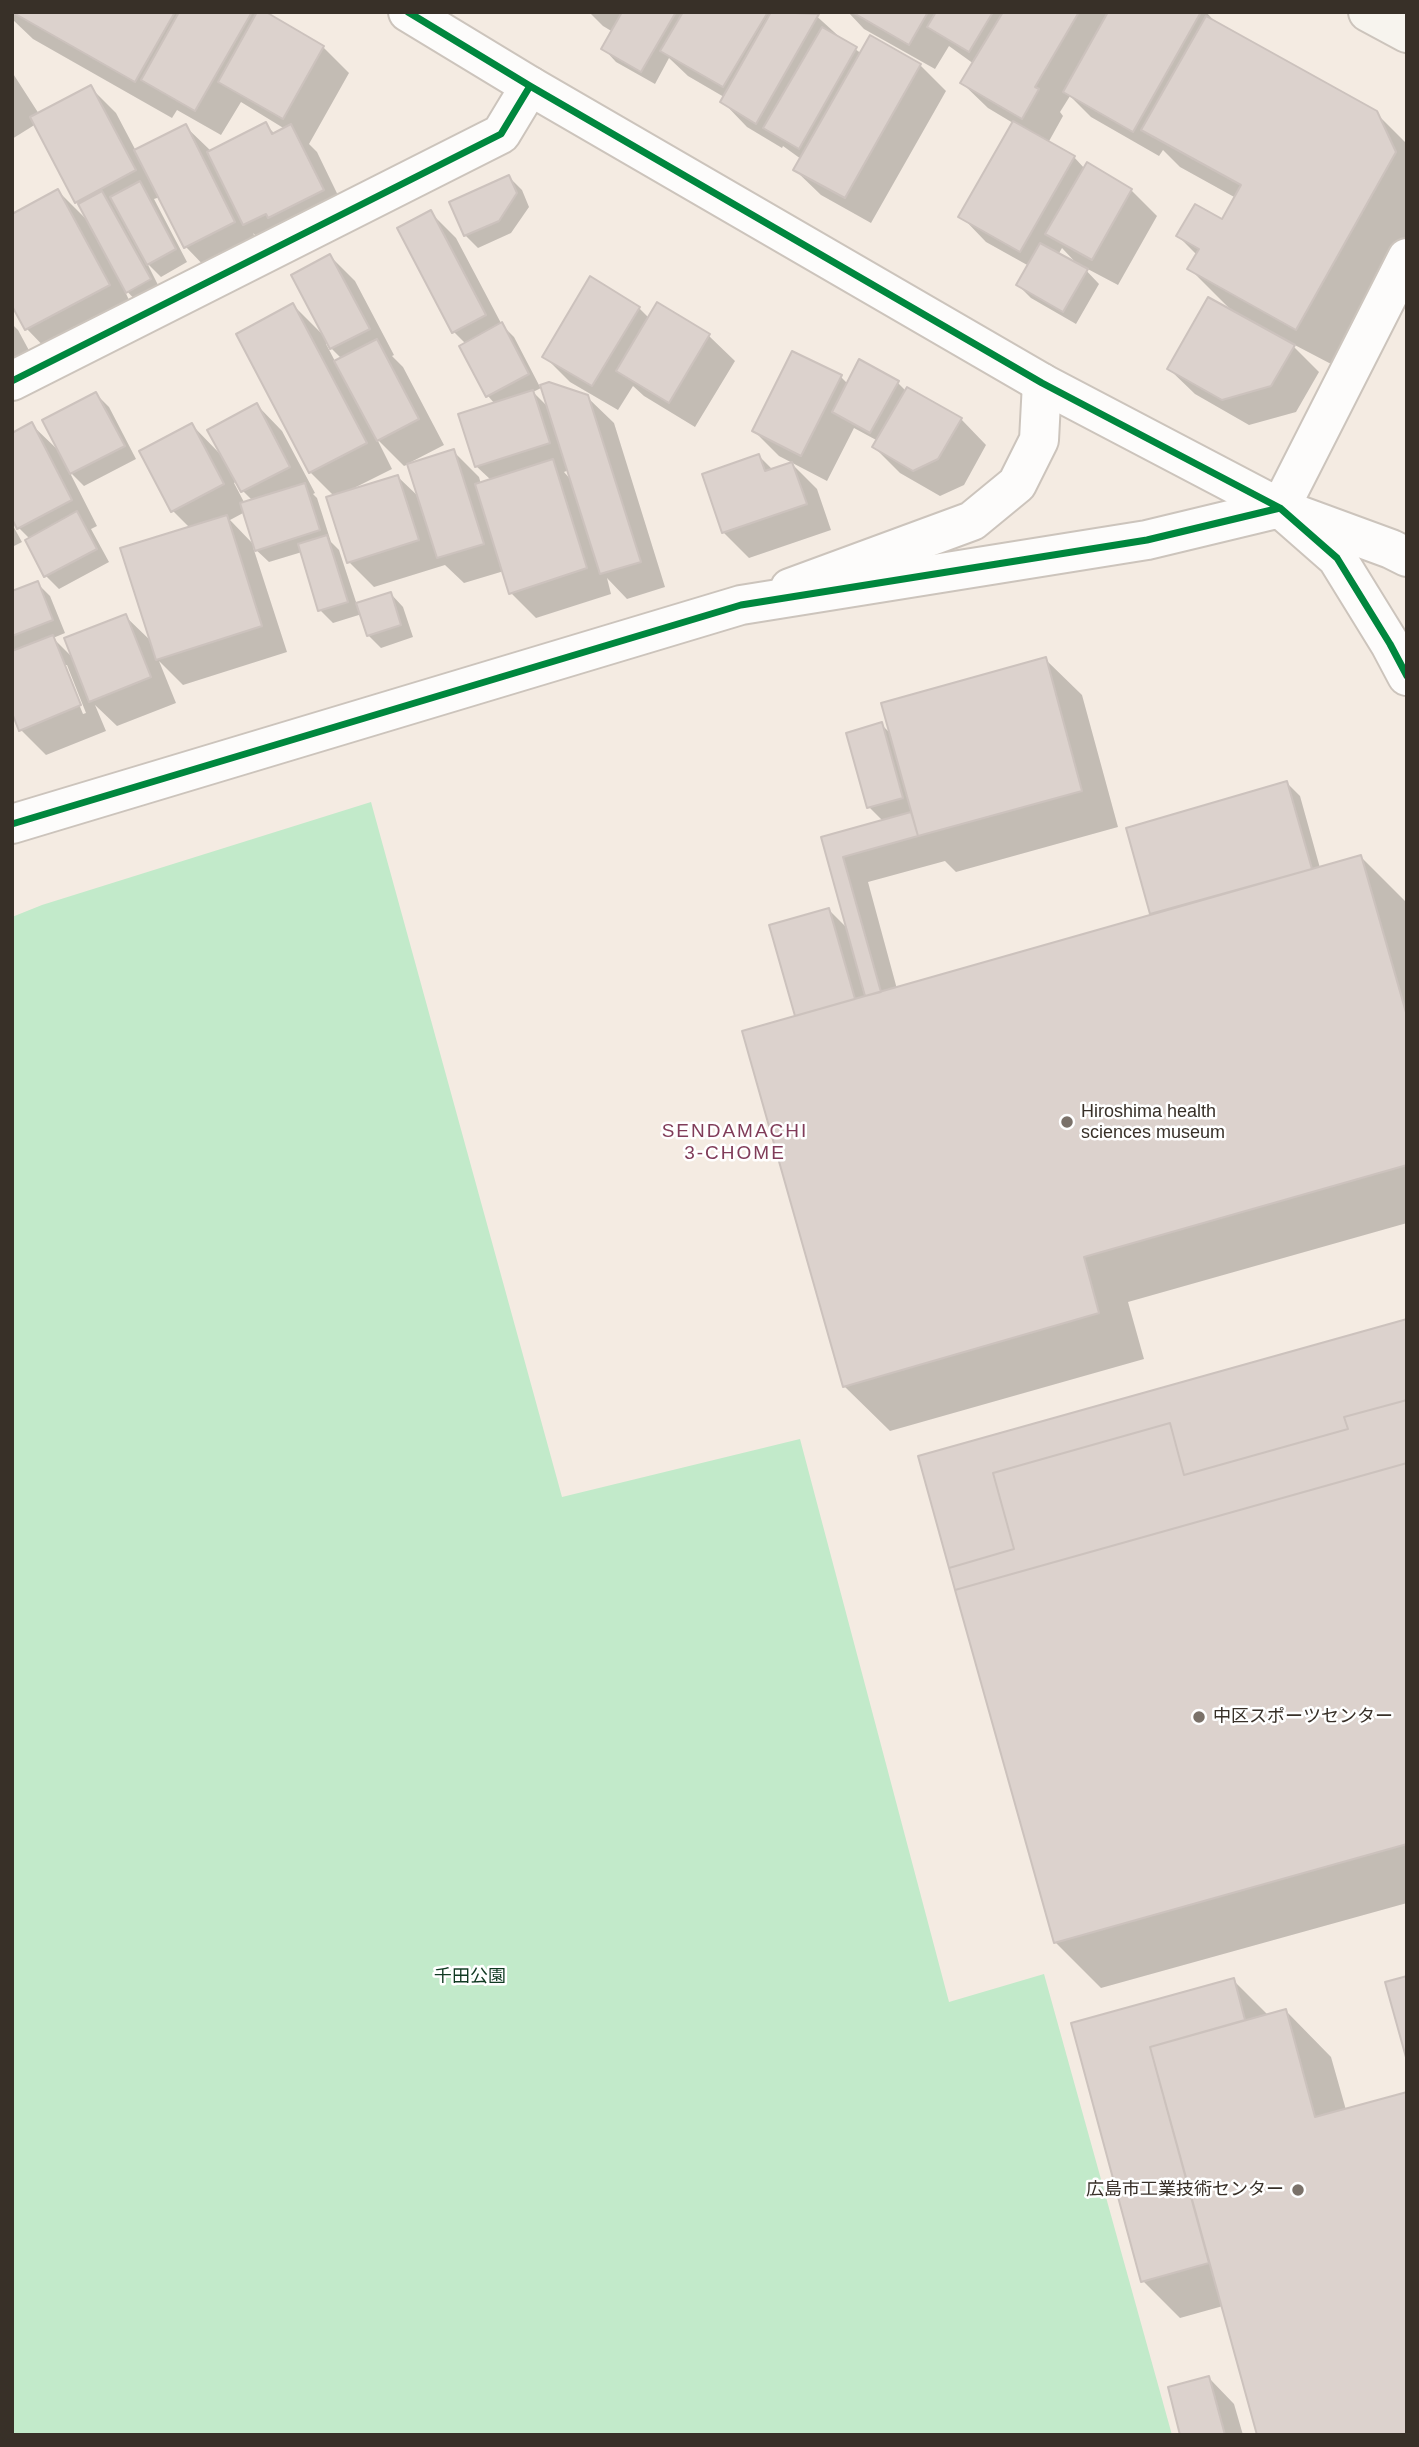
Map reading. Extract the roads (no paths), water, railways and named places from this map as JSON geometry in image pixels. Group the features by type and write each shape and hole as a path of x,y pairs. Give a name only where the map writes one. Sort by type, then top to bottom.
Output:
{"main road":[{"path":"1368,12 1407,33"}],"street":[{"path":"408,12 530,86 1042,383 1280,508 1407,557"},
{"path":"12,381 501,134 530,86"},
{"path":"749,603 1147,541 1280,508 1407,258"},
{"path":"12,824 749,603 972,521 1017,484 1039,440 1042,383"},
{"path":"1280,508 1337,558 1407,676"}],"place":[{"name":"Hiroshima health sciences museum","path":"1067,1122"},
{"name":"中区スポーツセンター","path":"1199,1717"},
{"name":"広島市工業技術センター","path":"1298,2190"}],"district":[{"name":"SENDAMACHI 3-CHOME","path":"735,1143"}],"park label":[{"name":"千田公園","path":"470,1977"}]}
